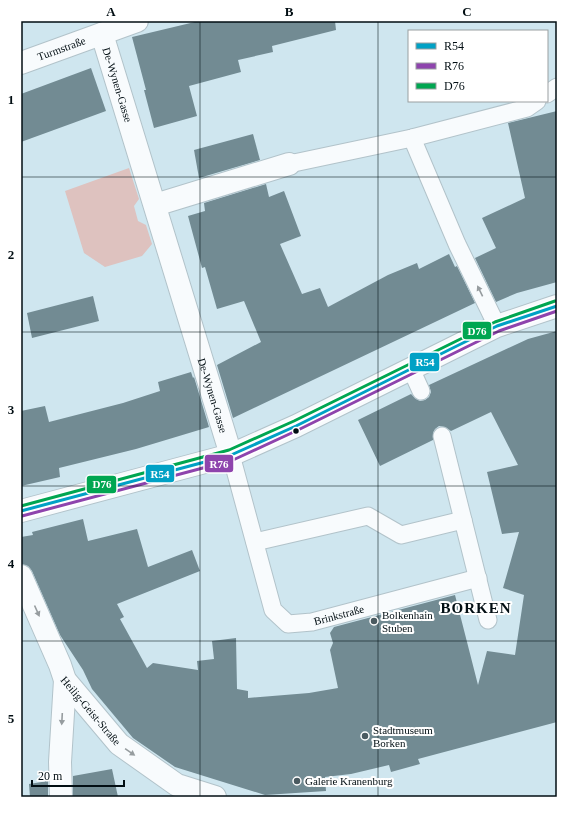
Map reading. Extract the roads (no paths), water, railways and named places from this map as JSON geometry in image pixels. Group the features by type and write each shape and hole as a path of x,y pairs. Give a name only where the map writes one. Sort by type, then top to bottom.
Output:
{"street":[{"name":"Turmstraße","path":"21,63 137,21"},
{"name":"De-Wynen-Gasse","path":"102,34 231,455"},
{"path":"155,205 289,164"},
{"path":"21,511 231,455 296,426 497,326 557,306"},
{"name":"Heilig-Geist-Straße","path":"21,576 60,665 65,680 118,744 177,785 215,797"},
{"path":"61,797 60,762 65,680"}],"lane":[{"path":"548,93 557,87"},
{"path":"289,164 412,138 527,108 536,102"},
{"path":"412,138 457,244 497,326"},
{"path":"411,369 421,391"},
{"path":"442,436 488,620"},
{"name":"De-Wynen-Gasse","path":"231,455 273,610"},
{"path":"255,542 368,516 401,535 463,520"},
{"name":"Brinkstraße","path":"273,610 288,624 312,622 478,578"}],"place":[{"name":"Bolkenhain Stuben","path":"374,621"},
{"name":"Stadtmuseum Borken","path":"365,736"},
{"name":"Galerie Kranenburg","path":"297,781"}],"district":[{"name":"BORKEN","path":"476,608"}]}
